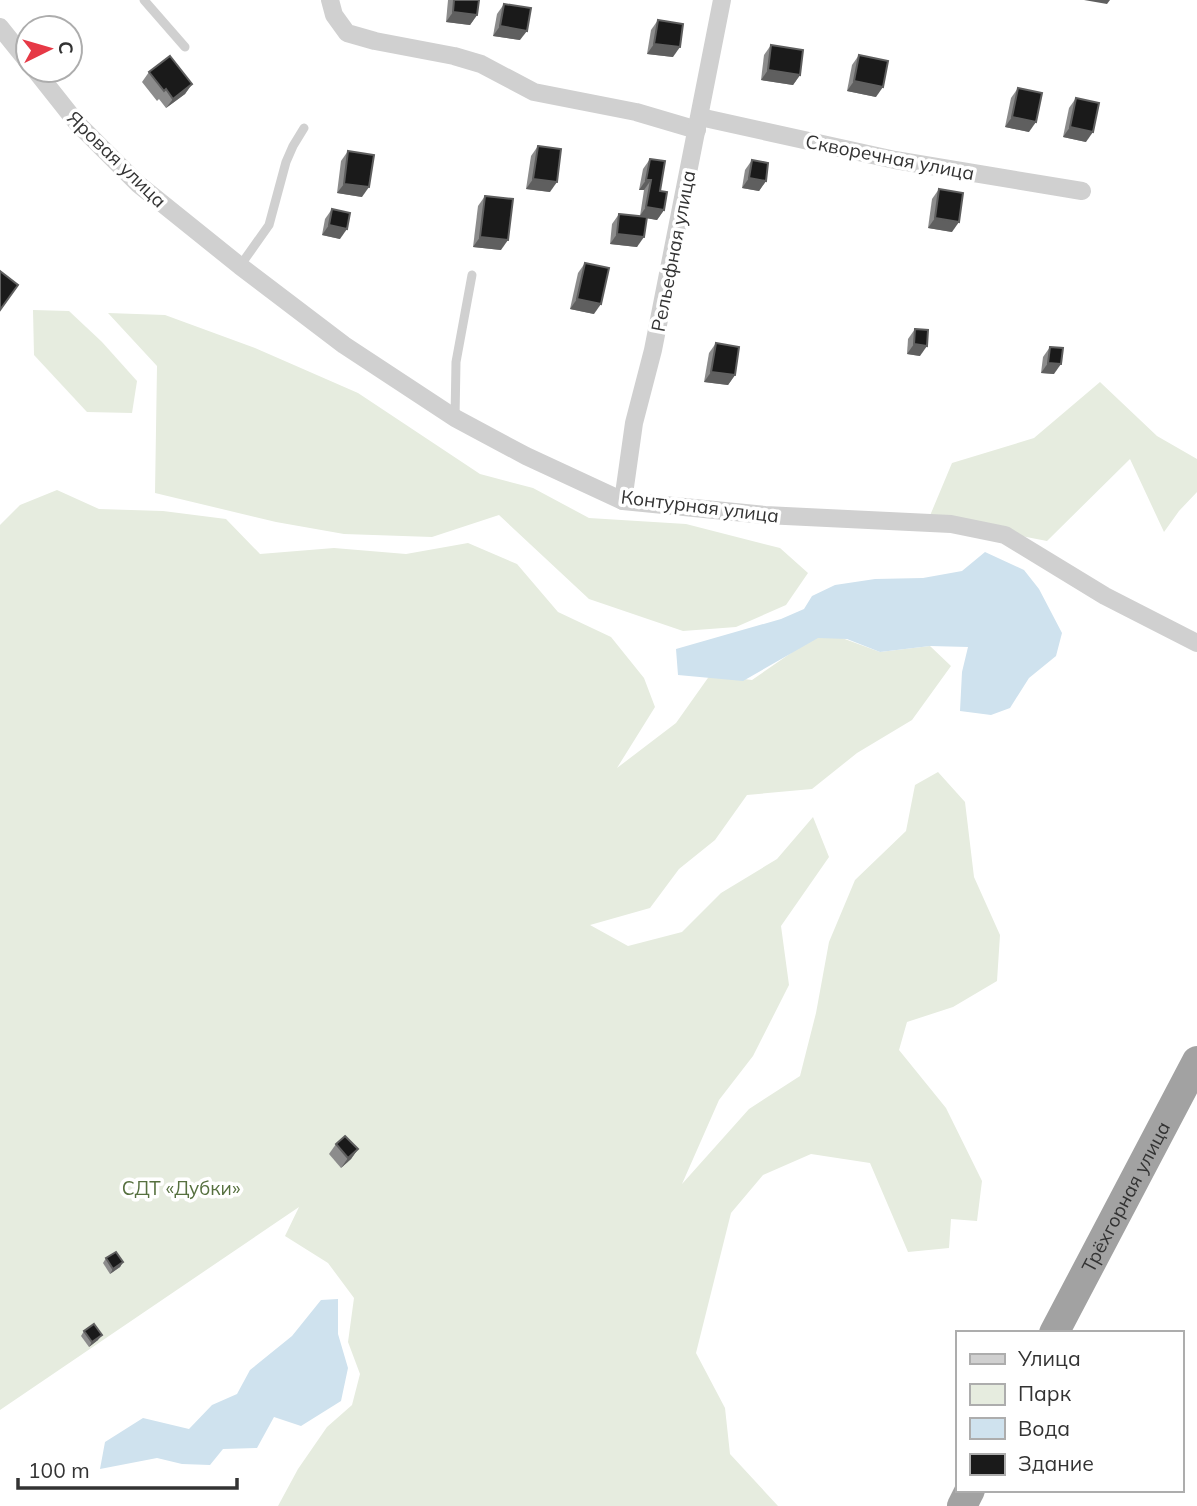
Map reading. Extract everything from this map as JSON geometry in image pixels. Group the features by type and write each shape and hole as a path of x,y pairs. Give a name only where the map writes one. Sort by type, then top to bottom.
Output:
{"highway":[{"name":"Трёхгорная улица","path":"1055,1331 1197,1061"}],"street":[{"name":"Скворечная улица","path":"330,0 334,15 347,33 481,64 534,92 895,160 1082,191"},
{"name":"Рельефная улица","path":"623,501 634,423 653,351 722,0"},
{"path":"0,27 14,44"},
{"name":"Яровая улица","path":"46,84 77,123 138,184 240,266"},
{"name":"Контурная улица","path":"240,266 344,345 456,418 526,456 623,501 765,515 951,524 1005,536 1105,596 1197,643"}],"lane":[{"path":"144,0 185,47"},
{"path":"240,266 270,225 286,162 304,128"},
{"path":"456,418 456,362 471,275"}],"green space":[{"path":"33,310 69,311 102,342 137,381 132,413 87,412 34,355"},
{"path":"108,313 165,315 255,348 358,393 480,474 533,488 589,518 686,524 780,548 808,573 786,605 736,627 683,631 589,599 499,515 432,537 344,534 276,522 155,493 157,366"},
{"path":"1100,382 1157,436 1197,459 1197,492 1164,532 1130,459 1047,541 929,518 952,463 1034,438"},
{"name":"СДТ «Дубки»","path":"57,490 99,509 163,511 226,519 260,554 334,548 406,554 468,543 517,564 558,612 611,637 644,678 655,707 617,768 676,723 710,675 752,680 823,631 880,652 930,646 951,666 912,720 857,753 812,789 747,795 715,840 679,869 650,908 590,925 628,946 682,932 721,893 777,859 813,817 829,857 781,926 789,985 753,1056 719,1100 682,1184 749,1109 800,1076 816,1013 829,942 855,880 906,831 915,785 938,772 965,802 974,877 1000,935 997,981 953,1007 907,1022 899,1050 946,1108 982,1181 977,1221 951,1219 949,1248 908,1252 870,1163 811,1154 763,1175 731,1213 696,1353 725,1408 730,1454 778,1506 278,1506 298,1469 327,1427 352,1405 360,1374 348,1342 354,1298 328,1263 285,1236 299,1207 0,1410 0,525 20,505"}],"water":[{"path":"985,552 1024,570 1039,589 1062,633 1056,656 1029,678 1010,708 991,715 960,711 962,672 968,647 930,646 880,652 847,639 818,638 743,681 678,675 676,649 781,619 804,609 812,596 835,585 875,579 923,578 962,571"},
{"path":"338,1299 338,1334 348,1368 341,1401 301,1426 274,1417 257,1448 223,1449 210,1465 182,1464 157,1458 100,1469 105,1442 143,1418 189,1429 212,1405 237,1394 250,1370 292,1336 321,1300"}],"building":[{"path":"454,0 479,0 477,15 453,12"},
{"path":"504,4 531,8 527,31 500,26"},
{"path":"658,20 683,24 680,47 654,44"},
{"path":"771,45 803,50 800,75 768,70"},
{"path":"859,55 888,61 883,87 854,81"},
{"path":"170,56 192,84 173,99 149,72"},
{"path":"1018,88 1042,93 1036,122 1012,117"},
{"path":"1076,98 1099,103 1093,132 1070,127"},
{"path":"538,146 561,149 557,182 533,179"},
{"path":"348,151 374,155 369,187 344,184"},
{"path":"650,159 665,161 660,191 667,192 664,210 646,207 651,180 646,180"},
{"path":"752,160 768,163 766,181 749,178"},
{"path":"939,189 963,193 959,222 935,218"},
{"path":"485,196 513,199 508,240 480,237"},
{"path":"332,209 350,213 347,229 329,225"},
{"path":"619,214 647,217 644,237 617,234"},
{"path":"585,263 609,268 601,304 577,299"},
{"path":"0,271 18,285 0,310"},
{"path":"915,329 928,330 927,346 914,344"},
{"path":"716,343 739,347 735,375 711,372"},
{"path":"1050,347 1063,348 1061,364 1048,363"},
{"path":"345,1136 358,1149 348,1158 336,1144"},
{"path":"116,1252 123,1262 113,1269 106,1258"},
{"path":"94,1324 102,1335 92,1342 84,1331"}]}
